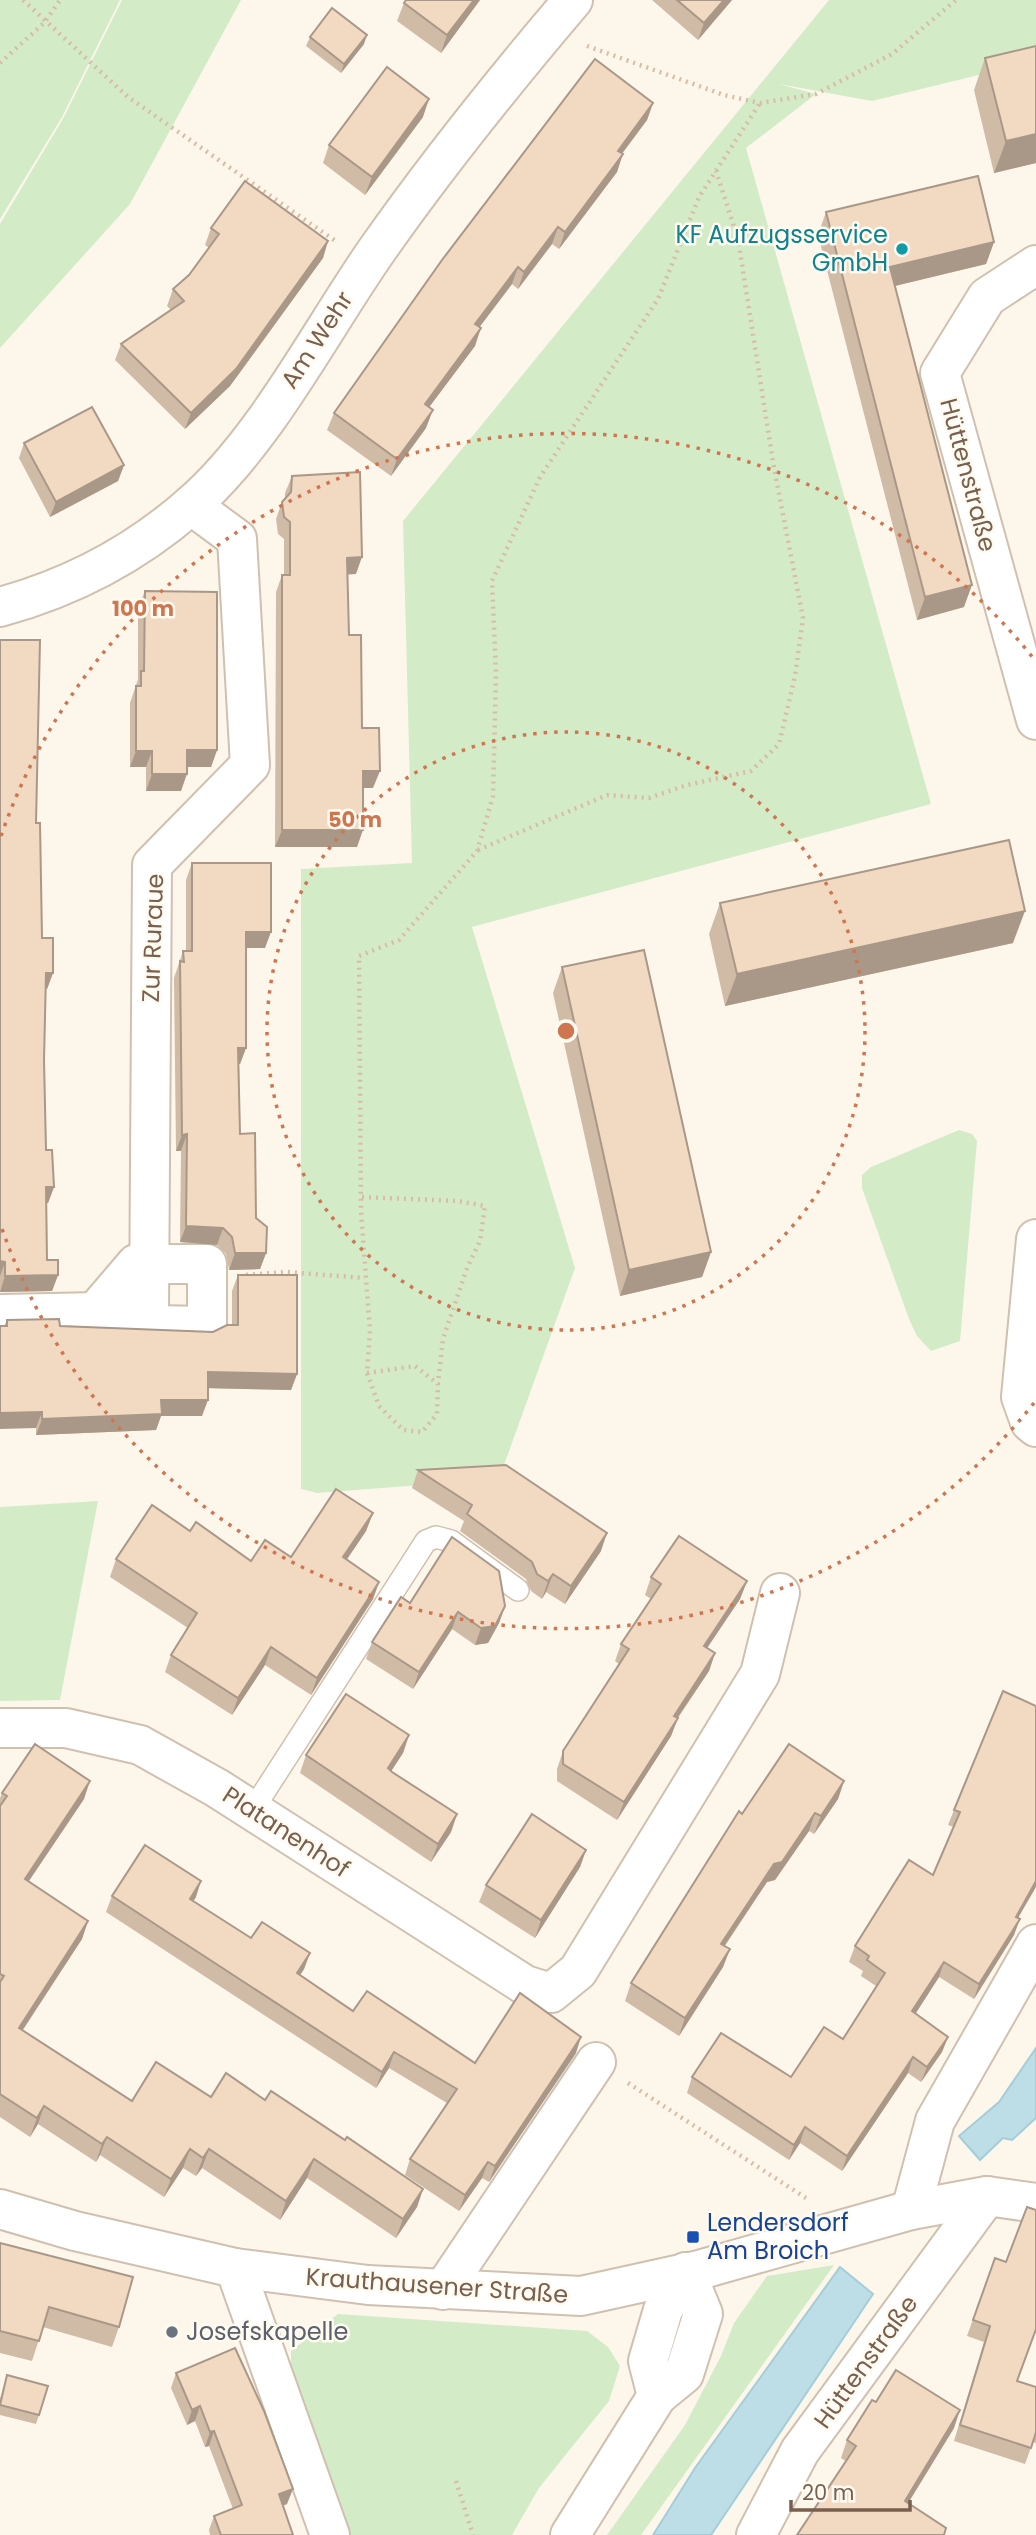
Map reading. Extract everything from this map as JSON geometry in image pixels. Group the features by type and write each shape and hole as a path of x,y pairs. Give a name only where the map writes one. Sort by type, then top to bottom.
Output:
{"street":[{"name":"Am Wehr","path":"0,607 33,598 88,575 134,548 191,505 235,457 273,408 420,188 573,0"},
{"name":"Hüttenstraße","path":"1036,265 987,297 940,373 1036,720"},
{"name":"Zur Ruraue","path":"0,1314 149,1311 152,865 250,765 237,539 191,505"},
{"path":"1036,1239 1021,1397 1031,1422 1036,1427"},
{"name":"Zur Ruraue","path":"101,1312 101,1324 207,1326 207,1264 149,1264"},
{"name":"Platanenhof","path":"0,1728 66,1728 140,1745 252,1811 525,1985 551,1993 578,1971 760,1674 780,1593"},
{"path":"911,2210 935,2121 1036,1944"},
{"path":"443,2290 596,2062"},
{"name":"Hüttenstraße","path":"756,2535 800,2451 987,2196"},
{"name":"Krauthausener Straße","path":"0,2209 75,2231 234,2268 368,2285 582,2296 686,2272 848,2225 911,2210 987,2196 1036,2203"},
{"path":"234,2268 330,2535"},
{"path":"570,2535 657,2396 684,2374 703,2314 686,2272"}],"lane":[{"path":"252,1811 426,1541 436,1537 451,1541 518,1590"}],"path":[{"path":"23,0 44,23 128,97 368,263"},
{"path":"0,63 44,23 60,0"},
{"path":"546,32 724,95 760,103 816,94 892,54 956,0"},
{"path":"362,1197 458,1201 485,1206 480,1241 443,1339 437,1414 422,1432 403,1430 379,1406 367,1373 370,1331 362,1197 359,956 399,940 477,851 493,796 496,673 492,581 540,477 658,299 699,197 760,103"},
{"path":"477,851 607,795 649,798 687,785 751,771 779,744 795,676 803,618 777,481 738,239 716,171"},
{"path":"288,1272 365,1278"},
{"path":"367,1373 415,1366 438,1384"},
{"path":"596,2062 848,2225"},
{"path":"456,2481 473,2535"}],"green space":[{"path":"0,0 120,0 62,117 0,219"},
{"path":"122,0 241,0 130,204 0,348 0,224 64,117"},
{"path":"829,0 1036,0 1036,61 872,101 779,84 816,94 746,148 931,804 472,927 575,1268 499,1479 317,1493 301,1489 301,869 412,863 403,521"},
{"path":"959,1130 972,1134 977,1141 960,1341 931,1351 917,1336 909,1319 862,1188 862,1175 871,1167"},
{"path":"98,1501 60,1700 0,1701 0,1507"},
{"path":"834,2265 641,2535 607,2535 685,2425 721,2356 734,2323 767,2276"},
{"path":"338,2314 587,2331 608,2347 620,2366 609,2401 539,2488 512,2535 349,2535 291,2370 291,2351"}],"water":[{"path":"1036,2048 1036,2118 1012,2140 1003,2138 980,2160 959,2136 999,2102"},
{"path":"840,2267 873,2294 711,2535 653,2535 695,2468"}],"building":[{"path":"406,0 474,0 447,35 404,3"},
{"path":"677,0 724,0 704,23"},
{"path":"332,8 367,35 344,64 310,37"},
{"path":"1036,46 1036,134 1006,141 985,58"},
{"path":"595,59 653,103 618,151 623,154 565,232 558,227 524,272 518,267 475,324 481,328 425,404 433,410 397,459 334,413 442,260"},
{"path":"387,67 429,99 372,177 329,145"},
{"path":"978,176 994,242 890,267 972,585 925,597 826,212"},
{"path":"245,181 328,241 236,369 191,413 121,344 184,301 173,289 189,275 219,234 211,228"},
{"path":"92,407 124,465 56,502 24,443"},
{"path":"360,472 362,557 347,558 349,635 361,635 362,728 379,728 380,771 363,771 363,830 282,830 282,575 290,575 290,522 284,517 282,502 291,492 292,476"},
{"path":"145,591 217,592 217,750 187,750 187,774 152,774 152,751 136,751 136,686 141,686 141,671 144,671"},
{"path":"0,640 40,640 36,823 40,823 42,938 53,938 53,973 46,973 44,1060 46,1150 52,1150 54,1187 46,1187 47,1260 58,1260 58,1275 5,1276 5,1262 0,1261"},
{"path":"1009,840 1025,911 737,974 720,903"},
{"path":"192,863 271,863 271,932 246,932 246,1048 238,1048 240,1134 255,1133 256,1218 267,1227 266,1253 235,1253 232,1237 223,1228 186,1226 187,1134 182,1135 180,961 184,962 183,951 192,951"},
{"path":"644,950 711,1252 629,1270 562,967"},
{"path":"238,1275 297,1275 297,1374 208,1372 208,1400 161,1400 162,1414 42,1419 42,1412 0,1413 0,1326 7,1326 7,1320 59,1319 60,1326 213,1332 227,1325 238,1325"},
{"path":"506,1465 607,1533 571,1586 553,1574 548,1581 537,1574 532,1562 467,1514 472,1505 418,1470"},
{"path":"336,1489 373,1513 343,1557 379,1582 317,1678 271,1647 238,1698 171,1655 197,1613 116,1559 152,1505 190,1531 196,1522 251,1561 265,1540 291,1557"},
{"path":"679,1536 747,1581 704,1646 715,1653 674,1716 678,1718 624,1802 563,1764 563,1751 629,1649 621,1644 661,1584 651,1577"},
{"path":"452,1537 499,1571 505,1606 495,1626 481,1628 458,1612 419,1672 372,1642 401,1597 410,1603"},
{"path":"1003,1691 1036,1706 1036,1881 1016,1917 1020,1919 979,1984 944,1962 912,2011 948,2037 927,2067 913,2057 847,2156 805,2127 794,2145 692,2077 721,2033 791,2077 824,2027 843,2039 885,1973 867,1960 869,1956 855,1946 909,1860 933,1875 960,1812 954,1810"},
{"path":"346,1694 409,1735 388,1768 457,1814 438,1844 306,1755"},
{"path":"35,1744 90,1781 25,1879 88,1921 19,2028 132,2101 156,2062 211,2097 226,2073 265,2100 271,2091 345,2140 347,2137 423,2189 403,2219 314,2159 286,2201 209,2149 203,2158 190,2149 171,2179 107,2137 102,2144 44,2106 37,2118 0,2094 0,1982 4,1976 0,1974 0,1806 7,1796 2,1793"},
{"path":"789,1744 844,1781 821,1816 815,1813 782,1862 774,1864 721,1944 730,1949 685,2018 631,1983 739,1811 742,1814"},
{"path":"532,1814 586,1850 541,1920 486,1885"},
{"path":"145,1845 201,1881 190,1899 251,1938 262,1922 310,1953 297,1973 353,2011 367,1991 475,2063 520,1993 581,2037 495,2166 488,2162 465,2195 410,2159 457,2089 394,2052 382,2072 112,1896"},
{"path":"1027,2207 1036,2210 1036,2329 1017,2381 1036,2387 1036,2432 1031,2448 960,2425 990,2326 973,2320 995,2258 1006,2262"},
{"path":"0,2243 133,2277 119,2327 49,2307 39,2341 0,2331"},
{"path":"235,2348 264,2411 293,2489 279,2494 293,2535 221,2535 214,2516 242,2505 214,2431 210,2432 200,2406 192,2410 176,2373"},
{"path":"896,2370 960,2410 905,2501 946,2528 944,2535 797,2535 856,2446 847,2440 872,2400 876,2402"},
{"path":"7,2375 48,2386 39,2415 0,2405"}],"place":[{"name":"KF Aufzugsservice GmbH","path":"902,249"},
{"name":"Lendersdorf Am Broich","path":"693,2237"},
{"name":"Josefskapelle","path":"172,2332"}]}
